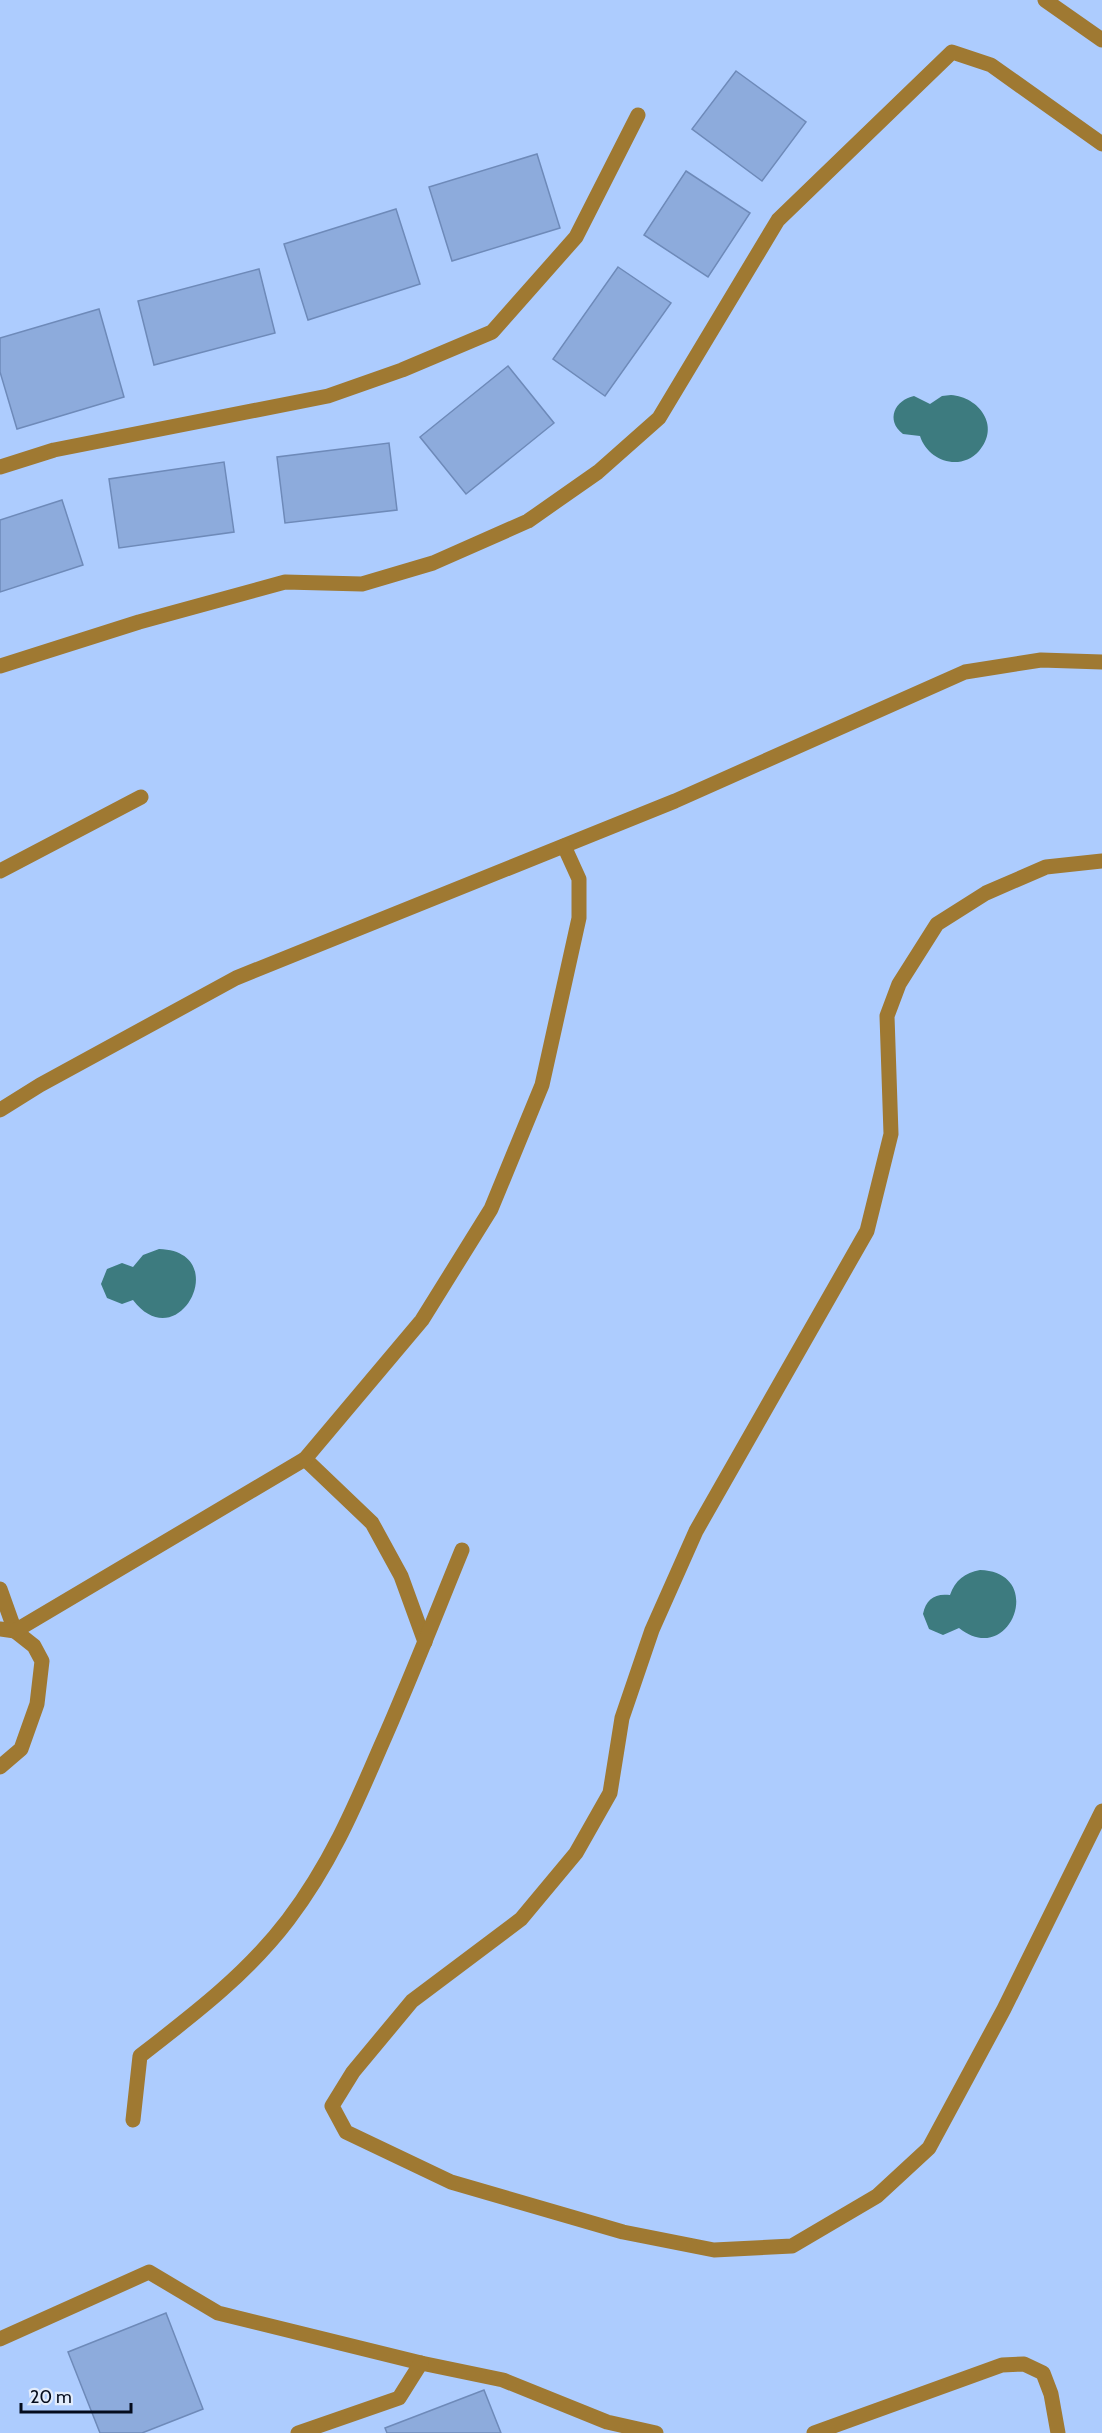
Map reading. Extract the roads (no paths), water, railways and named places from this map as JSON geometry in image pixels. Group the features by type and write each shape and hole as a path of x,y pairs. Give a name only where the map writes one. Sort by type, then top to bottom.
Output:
{"street":[{"path":"1054,2 1102,40"},
{"path":"0,666 139,622 285,582 362,584 433,562 528,521 598,472 659,418 778,220 952,52 991,65 1102,144"},
{"path":"0,467 65,447 328,396 402,370 492,332 576,237 638,115"},
{"path":"0,1110 40,1084 237,978 675,801 965,672 1041,660 1102,662"},
{"path":"0,871 141,797"},
{"path":"7,1630 305,1459 422,1320 491,1209 543,1085 579,918 579,879 564,846"},
{"path":"1102,861 1046,867 986,893 937,924 899,984 887,1016 891,1134 867,1231 696,1531 652,1630 622,1718 610,1793 576,1852 521,1919 412,2001 352,2072 332,2106 346,2132 451,2182 623,2232 714,2250 792,2246 876,2196 929,2148 1004,2009 1102,1811"},
{"path":"305,1459 372,1523 401,1576 425,1642"},
{"path":"133,2121 140,2056 225,1988 258,1956 287,1922 318,1878 344,1833 462,1550"},
{"path":"0,1589 7,1630 34,1646 42,1661 37,1704 21,1749 0,1767"},
{"path":"0,2339 149,2272 218,2313 421,2363 503,2380 607,2422 656,2433"},
{"path":"298,2433 399,2398 421,2363"},
{"path":"814,2433 1002,2365 1024,2364 1043,2373 1051,2394 1058,2433"}]}
